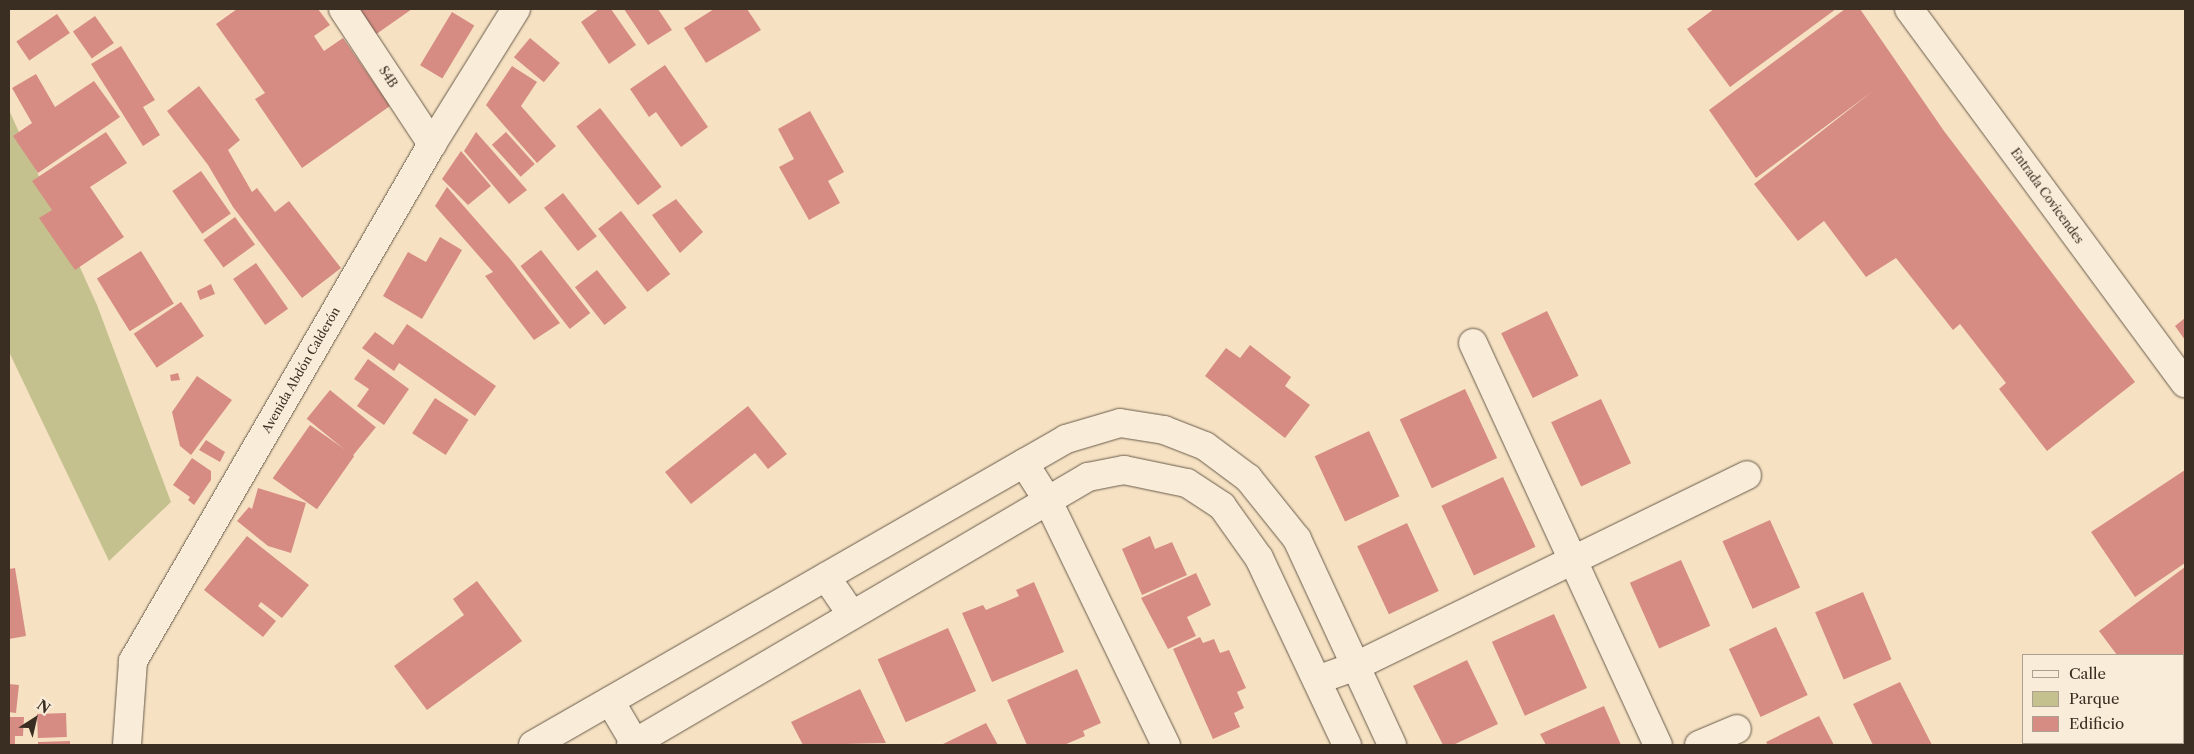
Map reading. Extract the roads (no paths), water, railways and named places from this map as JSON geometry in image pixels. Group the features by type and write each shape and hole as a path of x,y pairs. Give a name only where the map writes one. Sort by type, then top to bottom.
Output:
{"street":[{"name":"S4B","path":"343,9 432,144"},
{"name":"Avenida Abdón Calderón","path":"127,745 133,661 432,144 516,9"},
{"name":"Entrada Covicendes","path":"1909,9 2185,383"},
{"path":"1473,344 1658,745"},
{"path":"533,745 1066,439 1120,423 1164,430 1205,446 1248,478 1296,539 1392,745"},
{"path":"1024,463 1048,501 1166,745"},
{"path":"610,701 634,744 1088,477 1124,470 1187,483 1222,506 1259,558 1347,745"},
{"path":"1317,680 1356,666 1747,474"},
{"path":"826,577 852,615"},
{"path":"1699,745 1737,729"}]}
